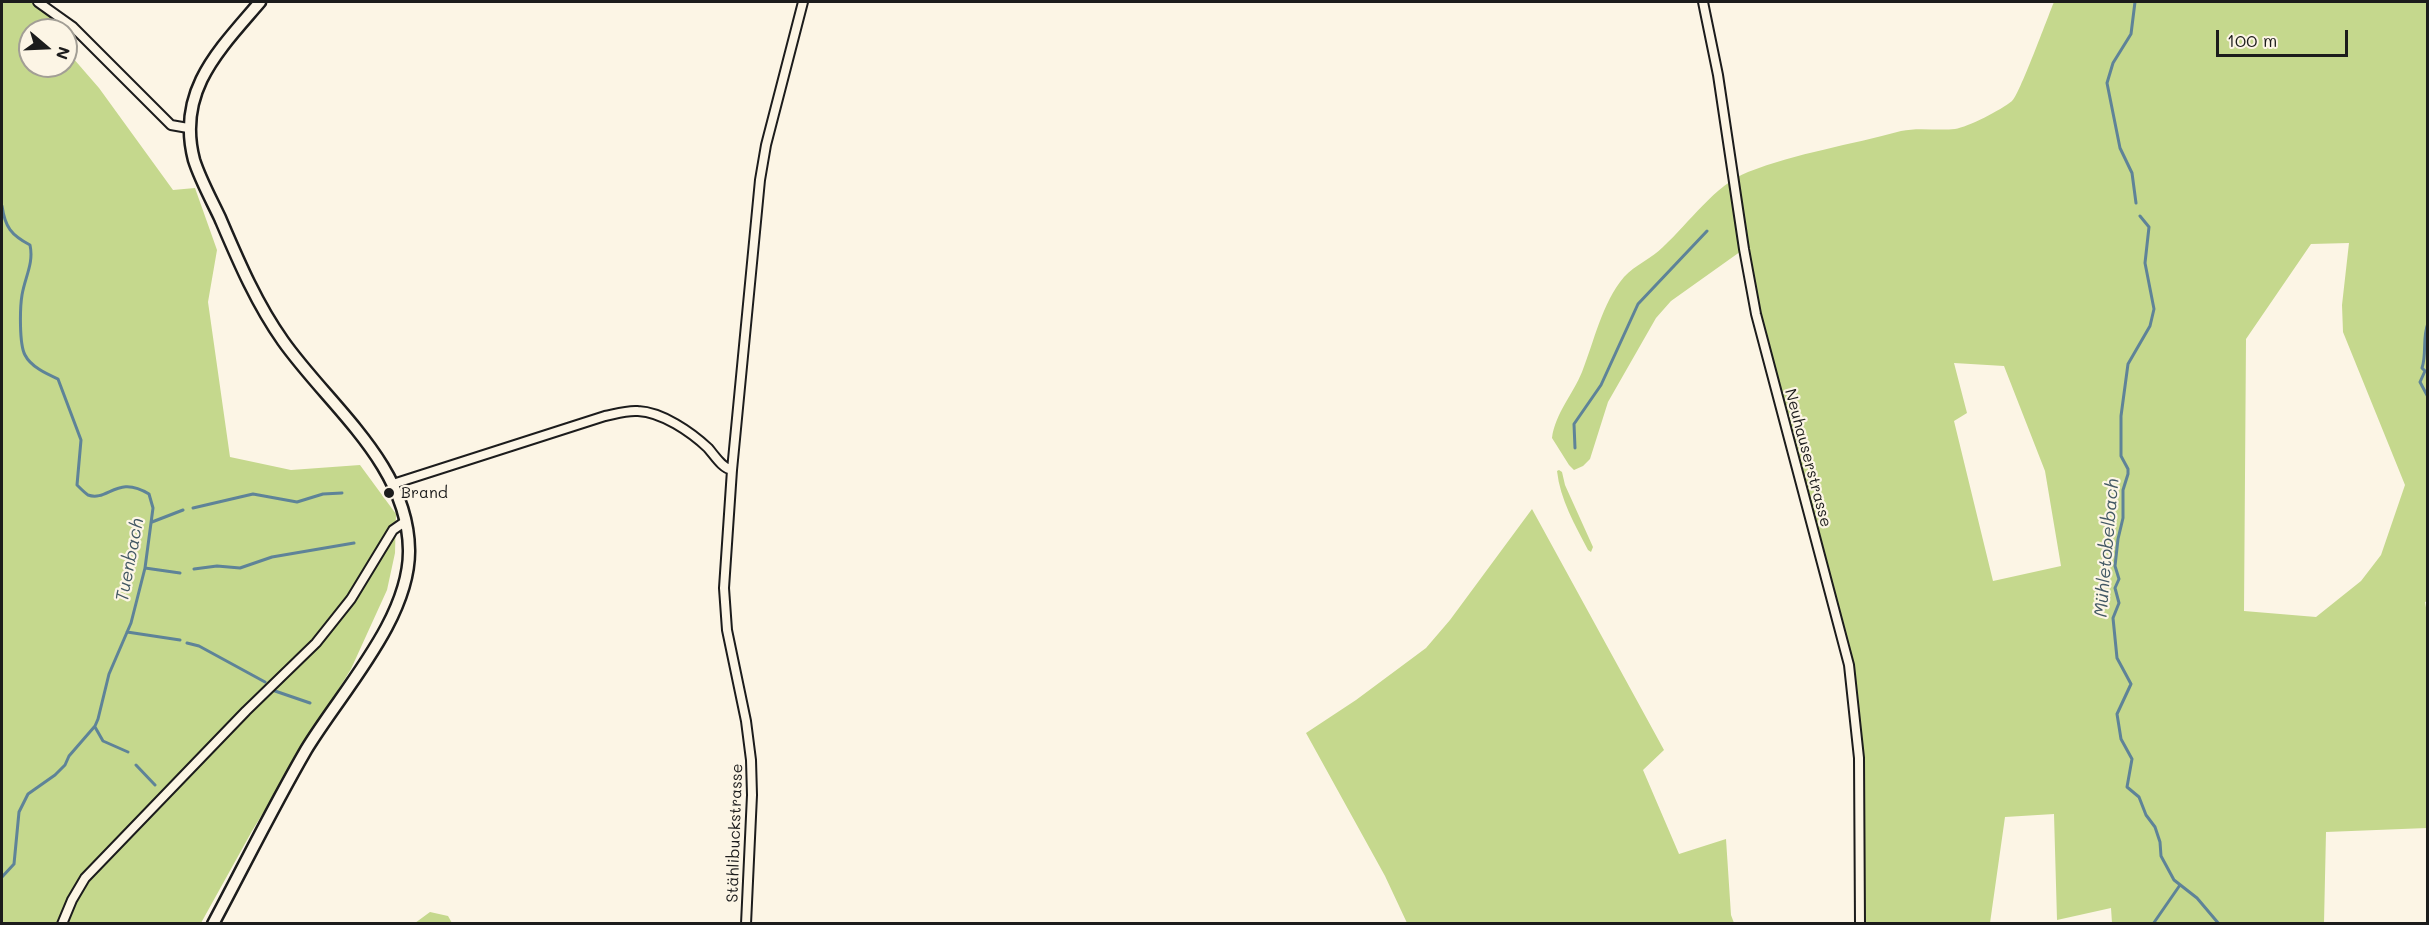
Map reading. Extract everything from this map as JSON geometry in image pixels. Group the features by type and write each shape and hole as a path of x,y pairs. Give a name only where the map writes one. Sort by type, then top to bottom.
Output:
{"street":[{"path":"38,2 73,27 171,125 188,128"},
{"path":"213,924 307,750 396,611 408,567 406,521 393,484 365,443 284,343 263,310 244,275 195,161 188,128 191,105 199,84 213,60 260,2"},
{"name":"Stählibuckstrasse","path":"746,924 752,803 751,760 727,630 724,588 732,470 755,219 766,146 803,2"},
{"name":"Neuhauserstrasse","path":"1702,2 1718,75 1756,314 1849,665 1859,758 1860,924"},
{"path":"393,484 605,416 638,411 661,418 687,432 732,470"},
{"path":"62,924 85,878 246,711 323,636 351,599 393,530 406,521"}],"green space":[{"path":"2,2 39,2 46,5 54,18 18,18 18,78 78,78 78,64 99,88 173,190 195,188 217,250 208,302 230,457 291,470 360,465 396,514 395,553 387,590 351,669 252,831 201,923 2,924"},
{"path":"2054,2 2427,2 2428,601 2425,602 2428,619 2427,828 2326,832 2324,923 2112,923 2111,908 2057,920 2054,814 2005,817 1990,923 1860,923 1859,758 1849,665 1774,385 1744,249 1671,301 1656,318 1608,402 1590,459 1583,466 1574,470 1552,438 1560,412 1582,372 1604,311 1616,287 1628,273 1663,247 1713,195 1748,172 1785,160 1901,131 1955,129 1993,113 2016,96","holes":["2349,243 2342,305 2343,332 2405,485 2381,555 2361,581 2316,617 2244,611 2246,339 2311,244","1954,363 2004,366 2045,471 2061,566 1993,581 1954,421 1967,413"]},
{"path":"1557,471 1562,472 1565,485 1593,547 1591,552 1583,541 1565,502"},
{"path":"1532,509 1664,750 1643,770 1679,854 1726,839 1731,915 1734,923 1407,923 1385,876 1306,733 1356,700 1426,648 1450,620"},
{"path":"430,912 448,916 452,923 415,923"}],"waterway":[{"name":"Mühletobelbach","path":"2135,2 2131,34 2113,63 2107,83 2120,148 2132,173 2136,203"},
{"name":"Tuenbach","path":"2,206 10,230 30,245 30,264 23,288 21,308 23,350 35,367 58,379 81,440 77,485 88,495 95,496 121,487 138,489 149,494 153,508 145,568 131,623 109,674 98,719 95,726 69,756 65,765 28,794 19,812 14,864 2,877"},
{"name":"Mühletobelbach","path":"2140,216 2149,227 2145,263 2154,309 2150,326 2128,364 2121,416 2121,456 2128,469 2128,474 2123,490 2123,518 2115,566 2119,579 2115,588 2119,603 2113,618 2117,658 2131,684 2117,714 2121,739 2132,759 2127,787 2139,797 2146,815 2155,827 2160,842 2161,856 2174,880 2197,898 2219,924"},
{"path":"1575,448 1574,424 1601,385 1638,304 1707,231"},
{"path":"2428,323 2422,368 2425,371 2420,382 2428,397"},
{"path":"193,508 253,494 297,502 323,494 342,493"},
{"path":"152,522 183,510"},
{"path":"194,569 217,566 240,568 272,557 354,543"},
{"path":"145,568 180,573"},
{"path":"127,632 180,640"},
{"path":"187,643 199,646 265,682"},
{"path":"275,691 310,703"},
{"path":"95,727 103,741 128,752"},
{"path":"136,765 155,785"},
{"path":"2153,924 2180,885"}],"place":[{"name":"Brand","path":"389,493"}]}
